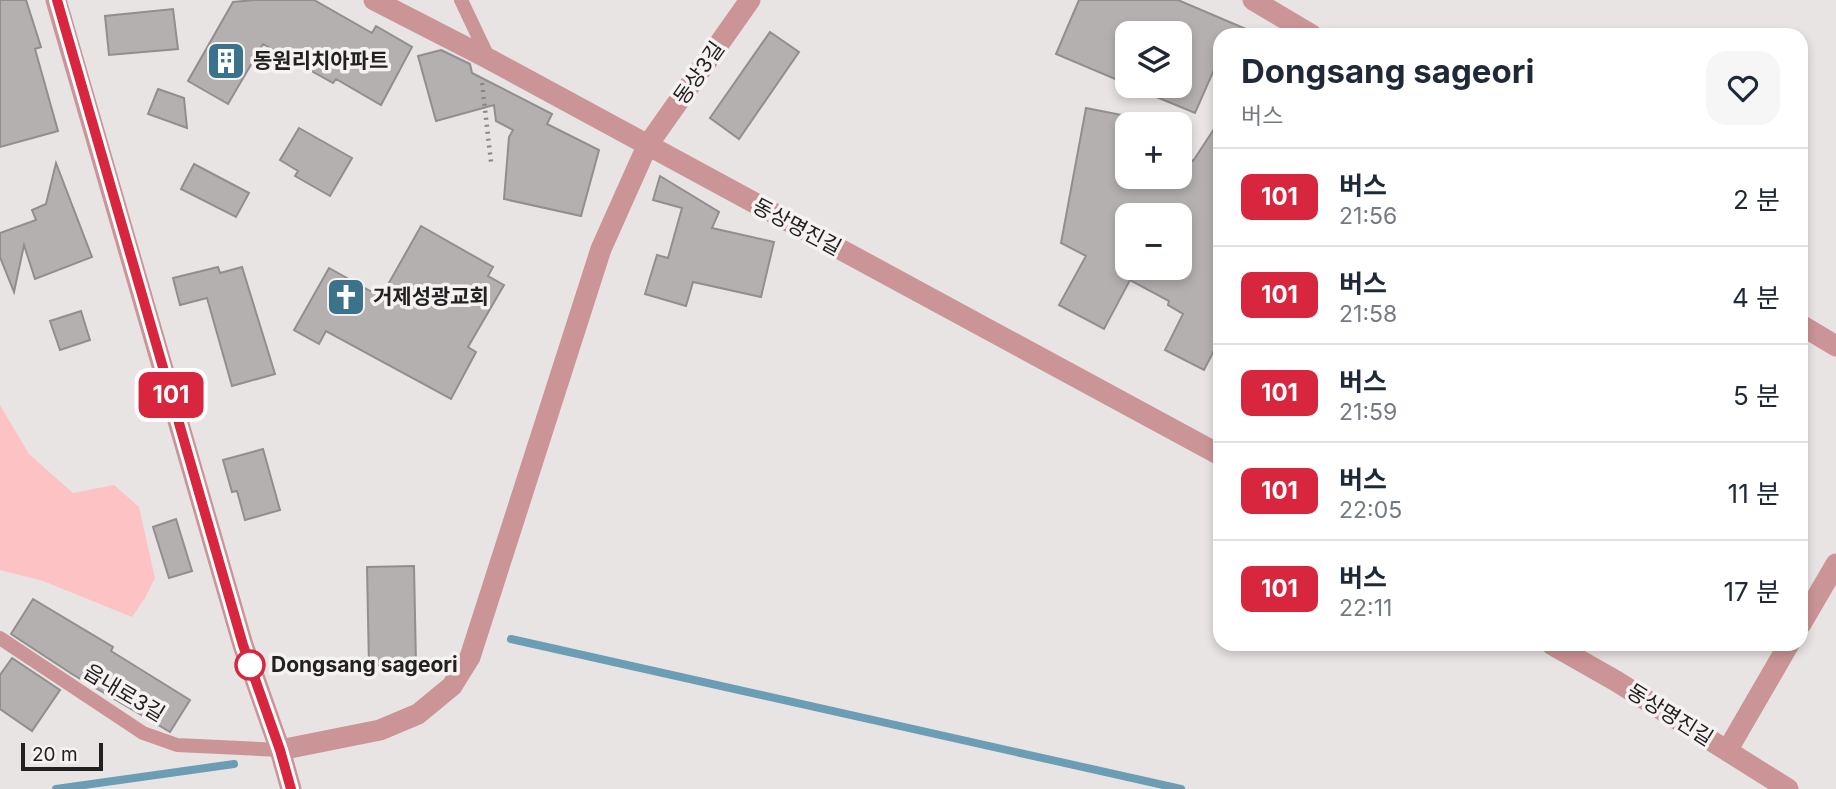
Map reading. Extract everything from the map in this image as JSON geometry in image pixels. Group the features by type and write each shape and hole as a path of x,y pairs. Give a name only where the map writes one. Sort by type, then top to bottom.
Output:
{"street":[{"path":"57,0 243,645 291,789"},
{"name":"동상명진길","path":"374,0 1213,451"},
{"name":"동상3길","path":"280,750 380,730 418,714 452,686 470,657 601,249 647,146 750,0"},
{"path":"1253,0 1300,28"},
{"path":"1808,329 1836,346"},
{"path":"1808,612 1836,564"},
{"name":"동상명진길","path":"1563,651 1788,789"},
{"path":"1727,751 1785,651"}],"lane":[{"path":"461,0 484,57"},
{"name":"읍내로3길","path":"0,638 143,733 177,745 280,750"}],"path":[{"path":"484,57 491,162"}],"shaded area":[{"path":"0,405 29,454 73,493 114,485 139,507 155,578 132,617 43,581 0,570"}],"building":[{"path":"0,0 26,0 41,47 35,49 58,131 0,147"},
{"path":"314,0 372,33 376,26 412,47 381,105 336,79 333,83 263,44 228,104 188,81 233,2"},
{"path":"1079,0 1178,0 1244,28 1213,28 1213,72 1195,113 1159,98 1192,98 1192,21 1115,21 1115,79 1056,54"},
{"path":"173,9 178,49 109,55 105,16"},
{"path":"770,32 799,52 739,139 710,118"},
{"path":"441,50 470,64 472,73 552,114 547,124 599,150 581,216 504,199 509,137 513,130 496,121 494,105 436,121 418,56"},
{"path":"158,89 184,98 187,128 148,114"},
{"path":"1086,108 1115,114 1115,189 1192,189 1192,160 1213,131 1213,353 1204,370 1165,350 1183,314 1168,305 1169,301 1130,280 1104,329 1059,305 1086,256 1061,243"},
{"path":"299,128 352,158 330,196 295,176 298,171 280,160"},
{"path":"56,163 92,257 35,279 24,245 14,292 0,257 0,233 36,220 32,210 46,204"},
{"path":"194,164 249,193 236,217 181,189"},
{"path":"660,176 719,212 712,228 774,242 761,297 693,282 686,306 645,294 657,255 668,258 682,208 653,200"},
{"path":"421,226 493,267 488,276 504,285 468,347 476,352 451,399 326,331 319,344 294,330 329,268 381,297"},
{"path":"218,267 220,273 242,267 275,374 232,386 207,298 180,305 173,278"},
{"path":"81,311 90,340 60,350 50,321"},
{"path":"263,449 280,510 245,520 237,491 232,492 223,460"},
{"path":"176,519 192,571 169,578 153,527"},
{"path":"414,566 416,665 369,666 367,567"},
{"path":"33,599 113,647 111,651 190,700 170,732 11,634"},
{"path":"12,658 60,690 32,731 0,709 0,675"}],"waterway":[{"path":"511,639 1181,789"},
{"path":"56,789 234,764"}],"bus line":[{"name":"101","path":"57,0 243,645 291,789"}],"place":[{"name":"동원리치아파트","path":"226,61"},
{"name":"거제성광교회","path":"346,297"},
{"name":"Dongsang sageori","path":"250,665"}]}
